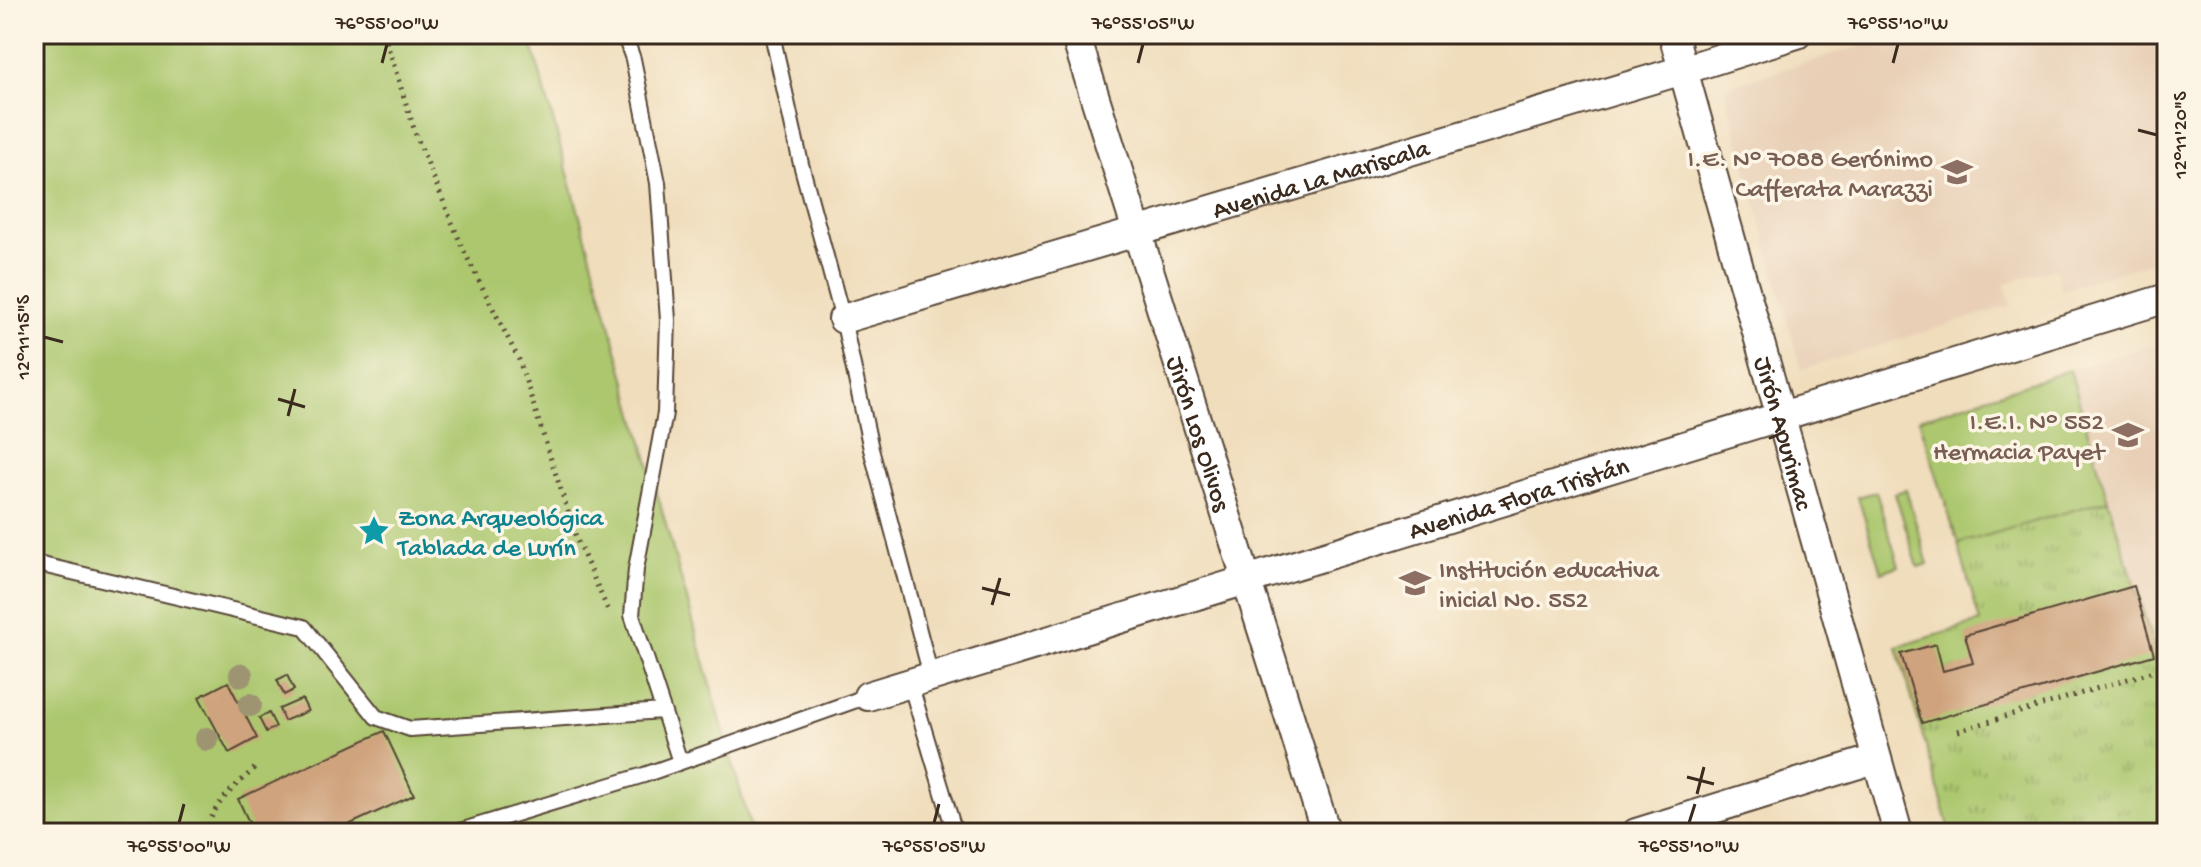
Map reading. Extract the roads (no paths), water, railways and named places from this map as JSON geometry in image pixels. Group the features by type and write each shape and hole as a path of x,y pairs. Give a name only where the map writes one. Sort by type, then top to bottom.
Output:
{"street":[{"name":"Jirón Los Olivos","path":"1075,34 1326,833"},
{"name":"Jirón Apurimac","path":"1673,34 1898,833"},
{"name":"Avenida La Mariscala","path":"843,319 1797,34"},
{"name":"Avenida Flora Tristán","path":"868,696 2167,298"},
{"path":"1636,833 1875,759"}],"lane":[{"path":"624,34 633,59 658,183 668,320 665,413 636,569 632,615 680,762"},
{"path":"772,34 801,164 843,319 955,833"},
{"path":"34,563 304,627 376,717 410,729 662,711"},
{"path":"453,833 680,762 868,696"}],"place":[{"name":"I.E. N° 7088 Gerónimo Cafferata Marazzi","path":"1957,172"},
{"name":"I.E.I. N° 552 Hermacia Payet","path":"2128,435"},
{"name":"Zona Arqueológica Tablada de Lurín","path":"374,531"},
{"name":"Institución educativa inicial No. 552","path":"1415,583"}]}
